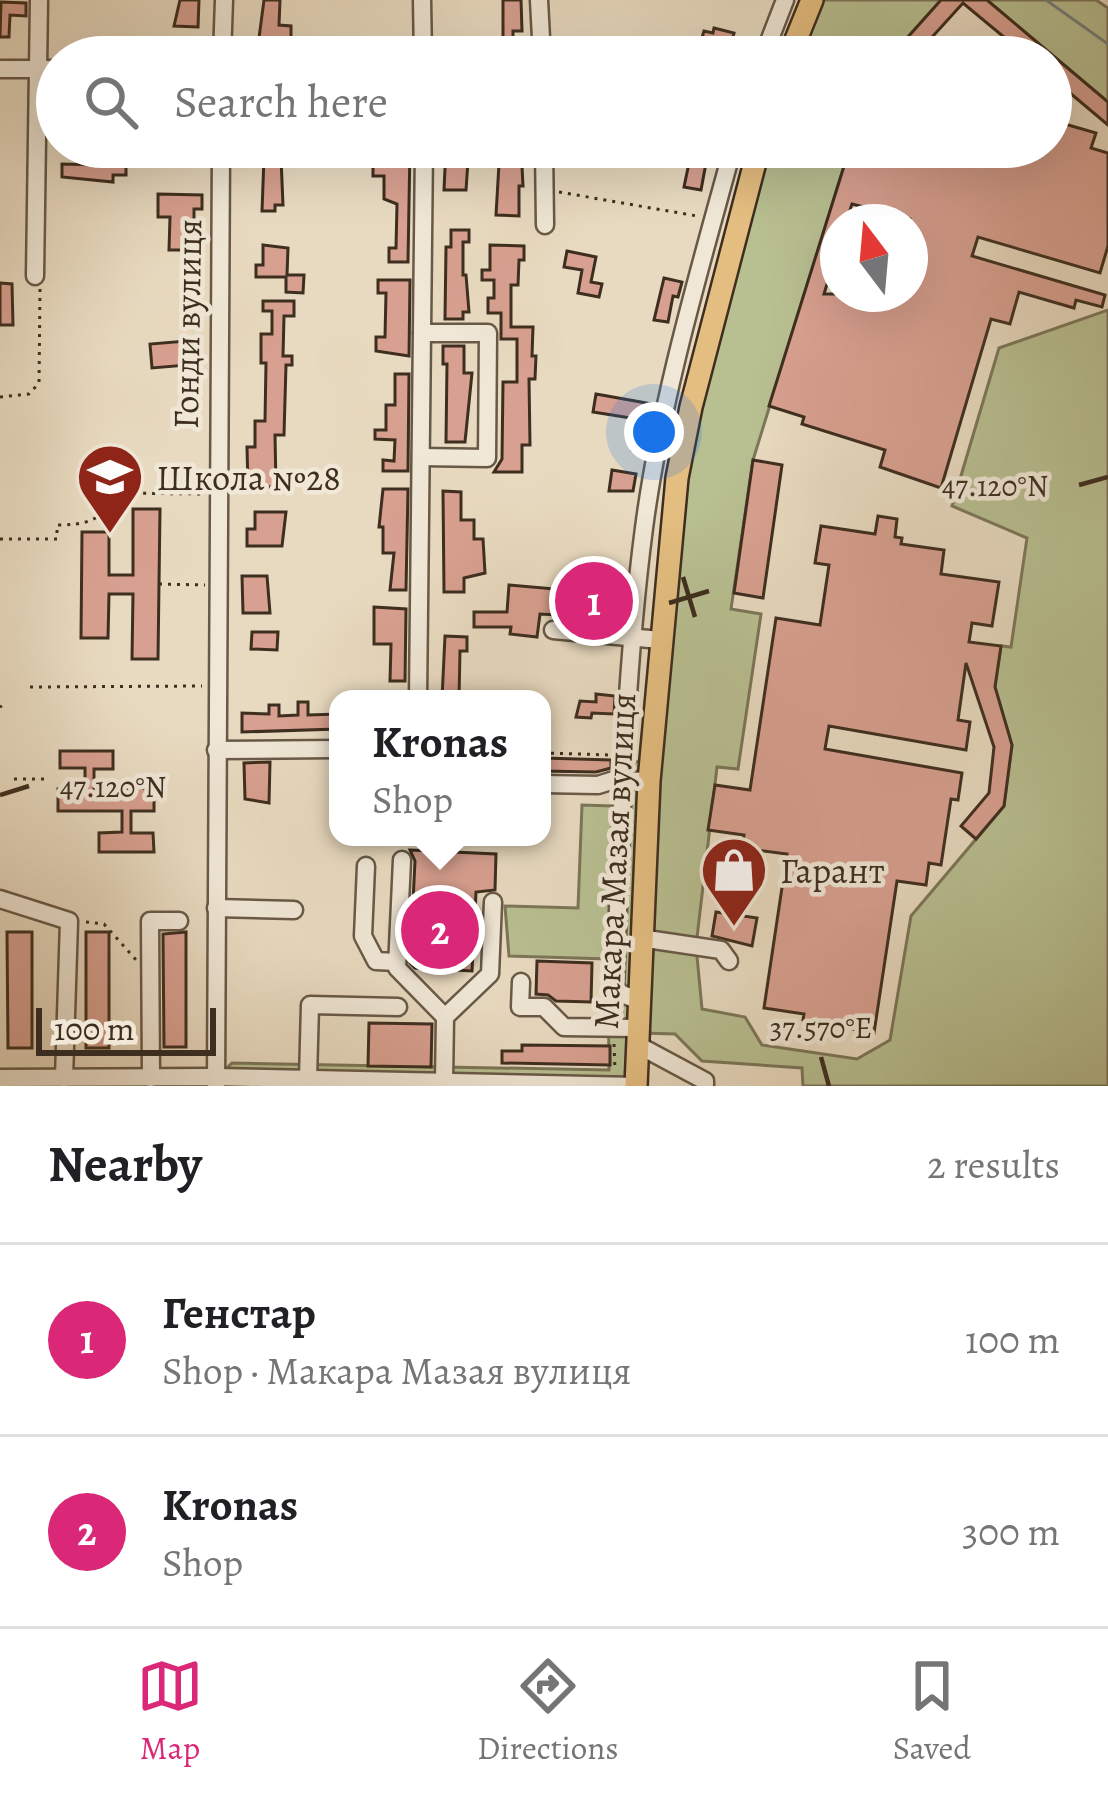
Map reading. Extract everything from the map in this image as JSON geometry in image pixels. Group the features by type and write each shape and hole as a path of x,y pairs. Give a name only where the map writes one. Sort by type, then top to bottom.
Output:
{"main road":[{"path":"797,36 812,0"},
{"name":"Макара Мазая вулиця","path":"636,1086 649,781 677,478 749,168"}],"street":[{"path":"39,0 43,36"},
{"path":"223,36 224,0"},
{"path":"422,0 423,36"},
{"path":"539,0 541,36"},
{"path":"771,36 785,0"},
{"path":"0,69 36,69"},
{"path":"35,276 41,168"},
{"name":"Гонди вулиця","path":"215,1082 221,168"},
{"path":"418,690 424,168"},
{"path":"544,168 545,225"},
{"path":"637,1000 615,991 623,780 644,528 660,439 727,168"},
{"path":"421,457 487,458 488,333 422,333"},
{"path":"553,630 660,640"},
{"path":"216,750 329,749"},
{"path":"551,784 649,781"},
{"path":"402,860 397,968 446,1017"},
{"path":"366,866 363,936 376,961 398,962"},
{"path":"0,899 69,921 64,1078"},
{"path":"436,1083 446,1017 490,974 493,902"},
{"path":"217,908 294,910"},
{"path":"151,1078 150,921 179,921"},
{"path":"640,938 721,950 729,961"},
{"path":"520,982 520,1007 544,1007 564,1027 636,1036 705,1083"},
{"path":"308,1079 310,1005 398,1007"},
{"path":"0,1078 636,1086"}],"path":[{"path":"545,191 714,218"},
{"path":"0,397 29,394 39,383 40,290 35,276"},
{"path":"0,539 57,539 57,525 91,522 104,513 115,493 207,494"},
{"path":"159,584 206,585"},
{"path":"30,687 206,686"},
{"path":"551,753 625,756"},
{"path":"14,779 44,779"},
{"path":"69,921 104,924 151,976"}],"green space":[{"path":"817,0 941,0 909,36 802,36"},
{"path":"987,0 1096,0 1108,8 1108,102 1072,72 1072,36 1030,36"},
{"path":"759,168 843,168 832,204 820,204 820,244 753,460 731,609 761,614 738,769 717,767 696,946 702,1009 745,1017 762,1045 857,1059 890,1040 911,916 1004,806 1012,745 995,687 1001,646 1011,647 1027,538 952,506 999,348 1108,310 1108,1086 803,1086 802,1068 702,1061 675,1034 641,1033 682,479"},
{"path":"615,761 646,762 633,1086 0,1086 212,1082 232,1063 609,1070 608,959 509,956 505,906 578,908 582,805 613,806"}],"building":[{"path":"180,0 199,0 198,27 174,26"},
{"path":"264,0 280,0 279,25 291,26 291,36 259,36"},
{"path":"503,0 521,0 522,31 503,36"},
{"path":"941,0 987,0 1030,36 1003,36 963,3 933,36 909,36"},
{"path":"1,2 26,3 26,16 10,15 9,37 0,37"},
{"path":"714,28 734,33 702,36 704,31 713,33"},
{"path":"1072,72 1108,102 1108,125 1072,95"},
{"path":"1072,126 1096,133 1091,148 1108,153 1108,246 1100,273 978,237 972,256 1105,295 1102,307 1076,300 1074,308 1019,292 1010,324 991,319 941,488 880,467 885,450 802,424 804,417 769,406 820,243 820,312 928,312 928,204 832,204 843,168 1072,168"},
{"path":"62,168 126,168 126,175 113,175 113,182 62,177"},
{"path":"264,168 281,168 283,205 262,211"},
{"path":"373,168 410,168 408,262 389,262 389,248 396,248 397,204 384,199 384,176 373,176"},
{"path":"445,168 468,168 466,190 444,190"},
{"path":"499,168 522,168 519,216 496,215"},
{"path":"688,168 705,168 701,190 684,187"},
{"path":"158,194 202,195 202,209 194,209 194,250 169,250 170,217 158,217"},
{"path":"451,230 469,230 469,242 463,242 463,275 469,312 463,312 463,319 445,319 446,247 451,247"},
{"path":"263,245 288,248 287,275 304,275 303,293 286,292 286,277 256,277 256,265 263,265"},
{"path":"490,245 524,246 518,285 511,285 511,327 533,327 532,356 536,356 535,379 529,379 530,445 522,445 522,472 494,472 502,459 503,382 517,382 517,339 501,339 501,313 488,313 494,280 482,280 482,270 490,270"},
{"path":"567,251 596,257 591,282 602,284 599,297 578,293 582,270 564,267"},
{"path":"664,278 682,282 678,297 673,296 668,322 654,320"},
{"path":"378,280 410,280 409,356 376,351 376,337 385,337 386,293 378,293"},
{"path":"0,283 12,284 13,325 0,325"},
{"path":"263,301 294,301 294,316 284,316 283,356 292,356 292,365 286,365 284,435 275,435 276,487 248,487 247,447 255,447 255,421 265,421 266,363 261,363 261,334 272,334 272,311 263,311"},
{"path":"186,341 188,365 152,368 150,344"},
{"path":"443,346 464,346 464,373 472,373 465,442 446,442"},
{"path":"395,374 409,374 408,471 383,471 383,460 394,461 395,440 375,439 375,430 386,430 386,405 395,405"},
{"path":"596,394 652,404 643,452 632,450 637,419 593,412"},
{"path":"753,460 782,465 763,598 734,593"},
{"path":"612,470 636,474 633,491 609,491"},
{"path":"383,489 408,489 406,590 390,590 394,553 383,553 383,527 379,527"},
{"path":"443,491 461,492 461,520 474,520 474,539 483,539 485,573 464,578 464,592 444,592"},
{"path":"133,509 160,509 158,659 132,659 133,594 109,594 108,638 81,638 82,532 109,532 109,575 133,575"},
{"path":"255,512 286,512 282,546 247,546 247,529 255,529"},
{"path":"878,516 897,519 895,537 902,538 901,544 944,550 941,574 999,582 992,626 972,623 969,642 1001,646 995,687 1012,745 1004,806 976,839 961,826 989,793 994,747 966,663 958,720 970,722 966,750 829,726 825,749 962,773 958,800 951,799 941,865 929,863 926,885 897,881 874,1033 764,1008 787,854 742,848 744,835 708,830 715,785 750,790 776,618 820,625 829,565 815,563 821,526 875,534"},
{"path":"242,576 267,576 270,613 243,613"},
{"path":"509,585 624,595 621,624 586,620 587,610 559,607 558,615 540,614 537,637 510,634 511,627 474,627 474,612 507,612"},
{"path":"374,607 406,609 405,681 390,681 391,644 374,644"},
{"path":"252,632 278,632 277,650 251,649"},
{"path":"445,636 467,637 467,651 460,651 459,690 442,690"},
{"path":"596,694 615,696 614,714 576,717 580,701 596,702"},
{"path":"298,702 308,702 308,715 329,714 329,729 242,732 242,713 269,714 269,705 279,705 279,716 298,715"},
{"path":"60,751 113,751 113,769 94,769 94,789 154,788 154,811 131,811 131,833 153,833 154,852 99,852 99,833 122,832 122,811 58,811 58,789 85,789 85,768 60,768"},
{"path":"551,758 611,760 611,768 551,771"},
{"path":"270,762 269,803 245,799 244,763"},
{"path":"410,850 496,854 495,890 476,892 472,971 415,968 410,963 415,861"},
{"path":"716,912 757,918 752,946 712,936"},
{"path":"7,932 32,932 32,1048 8,1048"},
{"path":"86,932 109,932 109,1048 86,1048"},
{"path":"186,932 186,1047 164,1047 163,934"},
{"path":"537,961 592,963 591,1002 556,1001 536,994"},
{"path":"369,1023 432,1024 431,1067 368,1066"},
{"path":"522,1045 610,1046 610,1065 502,1063 502,1051 522,1051"}],"waterway":[{"path":"1046,0 1108,44"}],"place":[{"name":"Школа №28","path":"110,536"},
{"name":"Генстар","path":"594,601"},
{"name":"Гарант","path":"734,929"},
{"name":"Kronas","path":"440,930"}]}
